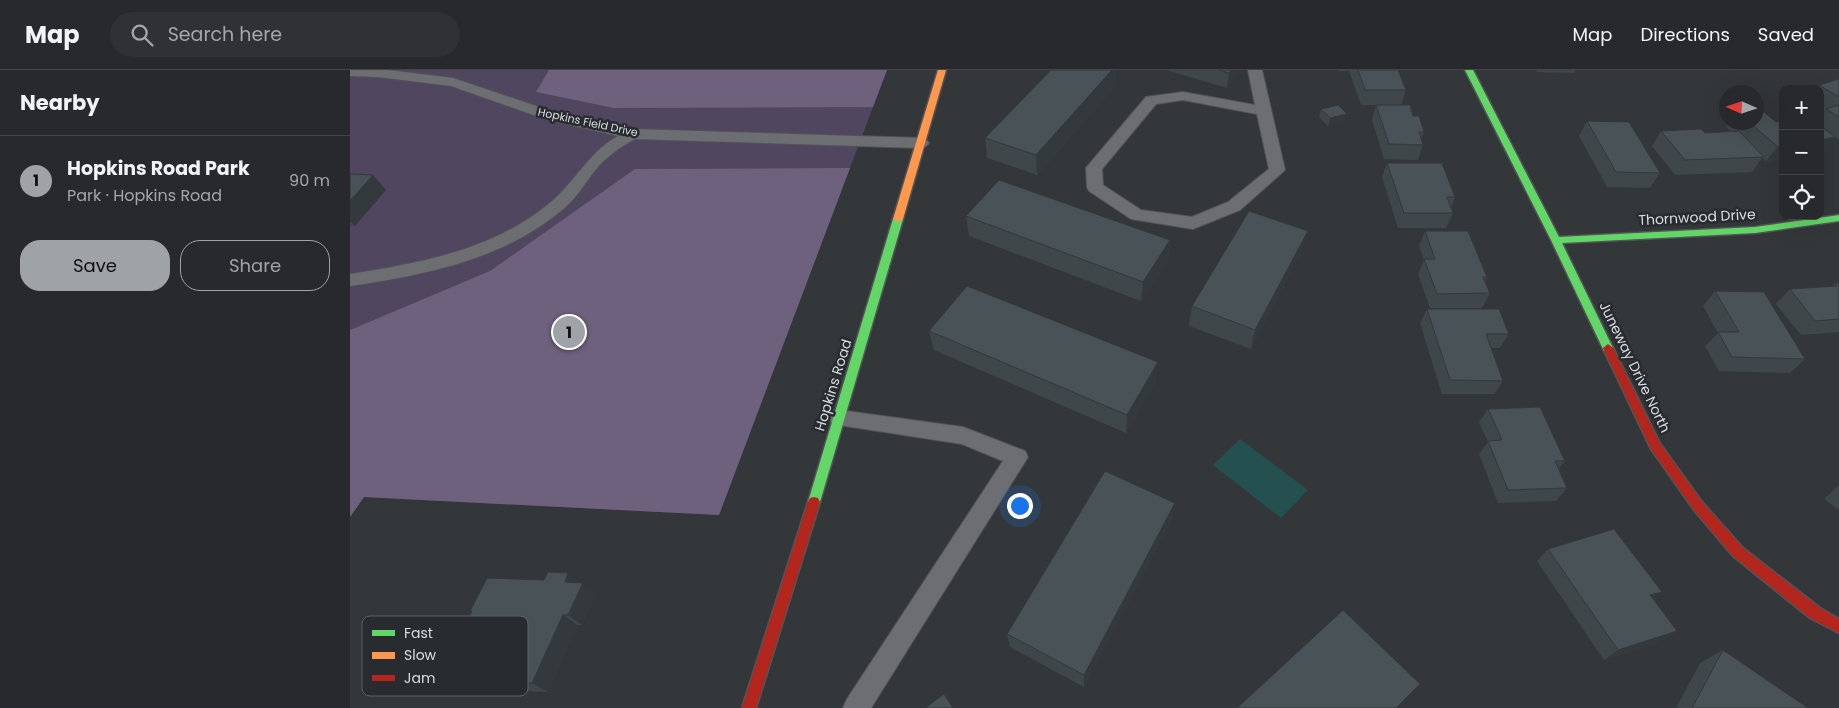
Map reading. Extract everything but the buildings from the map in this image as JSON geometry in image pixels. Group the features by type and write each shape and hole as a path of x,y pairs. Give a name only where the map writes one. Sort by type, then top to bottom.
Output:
{"street":[{"name":"Hopkins Road","path":"750,708 839,418 942,70"},
{"name":"Juneway Drive North","path":"1470,70 1556,240 1655,445 1698,506 1738,552 1815,613 1839,626"},
{"name":"Thornwood Drive","path":"1556,240 1755,230 1839,218"}],"lane":[{"path":"1255,70 1277,170 1234,206 1194,223 1137,215 1095,188 1094,168 1151,100 1183,96 1264,111"},
{"name":"Hopkins Field Drive","path":"351,74 378,73 452,82 550,116 632,134 921,143"},
{"path":"350,280 384,276 446,261 501,243 526,229 559,204 604,152 632,134"},
{"path":"839,418 963,436 1017,457 856,708"}],"shaded area":[{"path":"350,70 887,70 719,515 364,497 350,517"},
{"path":"549,70 887,70 873,107 614,108 536,92"},
{"path":"850,168 719,515 364,497 350,517 350,330 490,271 635,169"}],"water":[{"path":"1240,439 1308,490 1281,518 1213,465"}],"traffic: fast":[{"path":"1469,70 1556,240 1608,348"},
{"path":"1556,240 1755,230 1839,218"},
{"path":"814,502 898,219"}],"traffic: slow":[{"path":"898,219 942,70"}],"traffic: jam":[{"path":"1608,348 1655,445 1698,506 1738,552 1815,613 1839,626"},
{"path":"749,708 814,502"}],"place":[{"name":"Hopkins Road Park","path":"569,332"}]}
